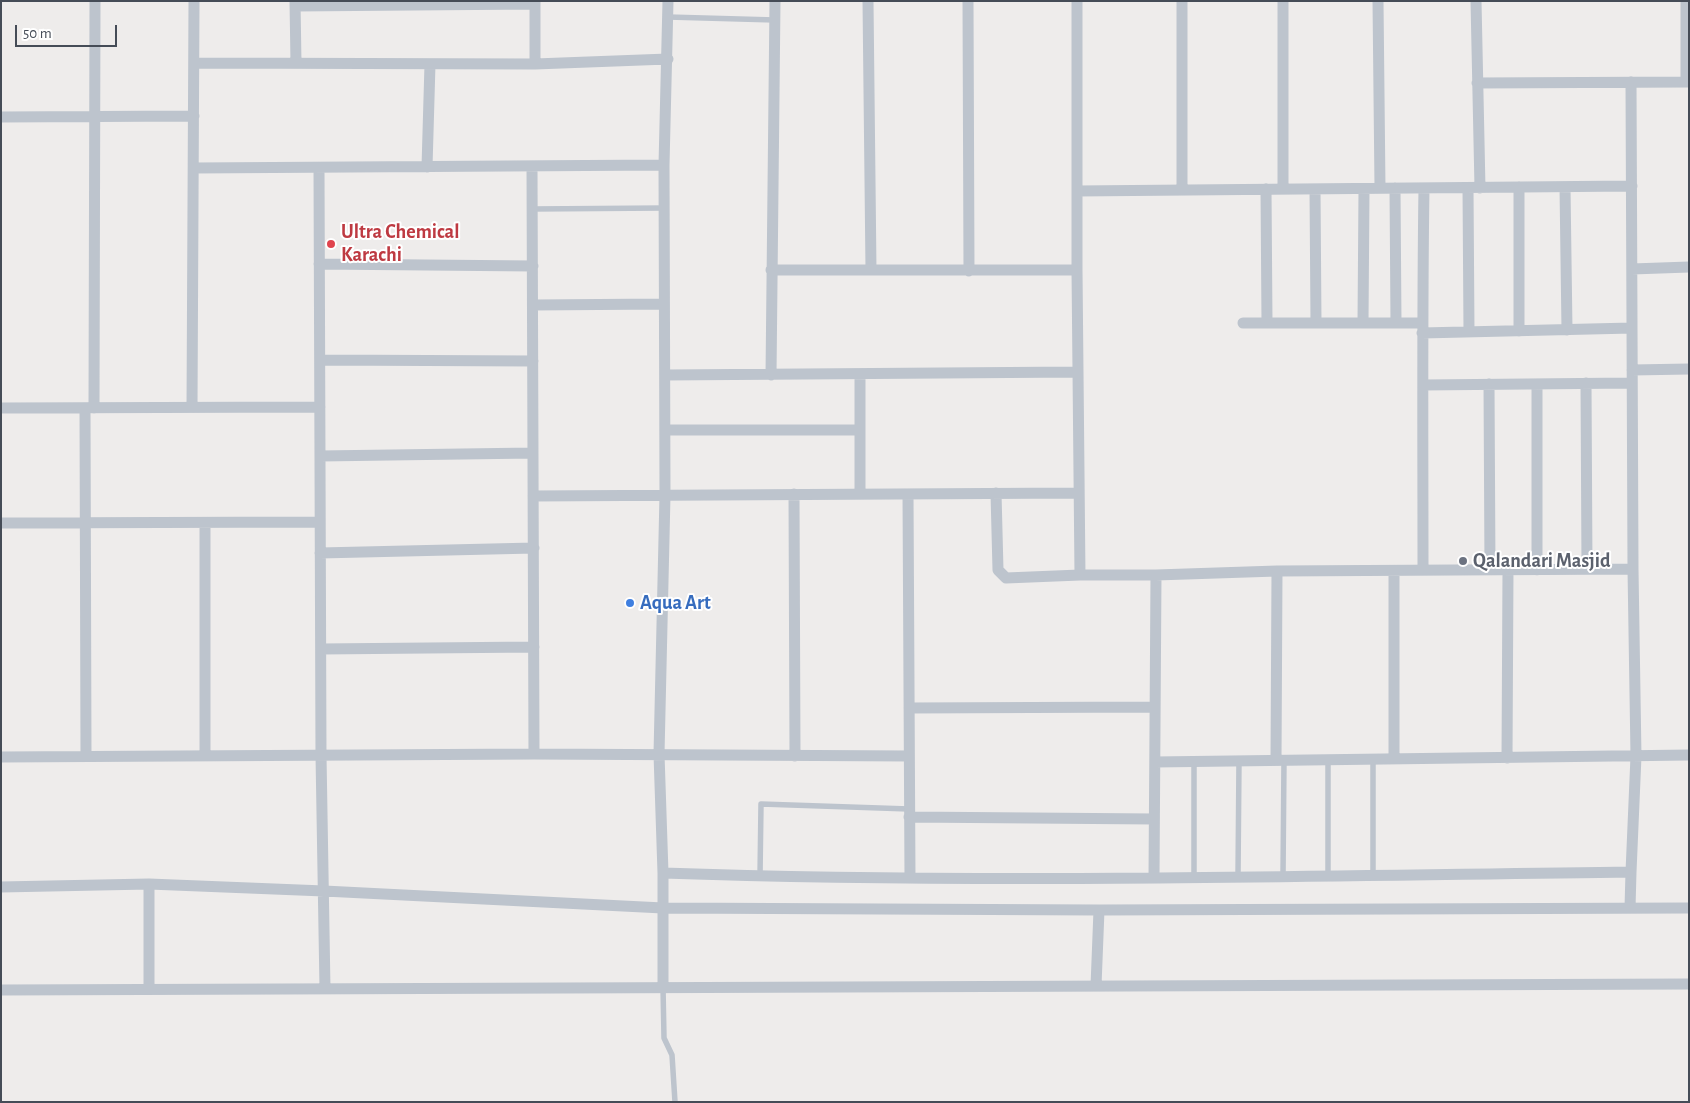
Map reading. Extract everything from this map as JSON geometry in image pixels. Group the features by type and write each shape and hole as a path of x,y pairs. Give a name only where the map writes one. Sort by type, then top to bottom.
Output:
{"street":[{"path":"86,756 85,523 90,408 95,1"},
{"path":"192,407 194,1"},
{"path":"663,987 663,873 659,754 665,496 664,165 668,1"},
{"path":"771,374 775,1"},
{"path":"868,1 871,270"},
{"path":"968,1 969,270"},
{"path":"1077,1 1078,492 1080,575"},
{"path":"1182,1 1182,190"},
{"path":"1283,1 1283,189"},
{"path":"1378,1 1380,188"},
{"path":"1469,332 1477,83 1476,1"},
{"path":"1477,83 1687,82 1686,1"},
{"path":"296,63 295,3 535,3 535,64"},
{"path":"194,63 535,64 668,59"},
{"path":"427,167 430,64"},
{"path":"1630,908 1636,756 1633,569 1631,82"},
{"path":"1,117 194,116"},
{"path":"194,168 664,165"},
{"path":"532,166 534,754"},
{"path":"319,168 321,755 325,989"},
{"path":"1077,191 1632,186"},
{"path":"1519,187 1519,331"},
{"path":"1565,187 1567,330"},
{"path":"1363,323 1364,188"},
{"path":"1395,188 1396,323"},
{"path":"1423,570 1424,385 1422,328 1424,188"},
{"path":"1266,189 1267,323"},
{"path":"1315,189 1316,323"},
{"path":"319,264 533,266"},
{"path":"1632,268 1689,267"},
{"path":"771,270 1077,270"},
{"path":"533,304 664,304"},
{"path":"1243,323 1396,323 1422,328 1469,332 1632,328"},
{"path":"320,360 533,361"},
{"path":"1632,370 1689,369"},
{"path":"665,375 1078,372"},
{"path":"860,374 860,494"},
{"path":"1586,383 1587,570"},
{"path":"1424,385 1632,383"},
{"path":"1489,384 1490,570"},
{"path":"1537,384 1537,570"},
{"path":"1,408 320,407"},
{"path":"665,430 860,430"},
{"path":"320,456 533,453"},
{"path":"534,496 1078,492"},
{"path":"996,493 998,570 1006,578 1277,571 1633,569"},
{"path":"794,494 795,756"},
{"path":"908,494 910,878"},
{"path":"1,523 320,522"},
{"path":"204,523 206,755"},
{"path":"320,553 534,548"},
{"path":"1394,570 1394,759"},
{"path":"1508,570 1508,758"},
{"path":"1277,571 1280,760"},
{"path":"1154,877 1156,575"},
{"path":"321,650 534,647"},
{"path":"909,708 1155,707"},
{"path":"1,757 534,754 909,756"},
{"path":"1155,762 1689,756"},
{"path":"909,813 1154,819"},
{"path":"663,873 910,878 1631,872"},
{"path":"148,884 149,989"},
{"path":"1,888 148,884 662,908 1098,910 1689,908"},
{"path":"1096,986 1098,910"},
{"path":"1,990 1689,984"}],"lane":[{"path":"668,17 775,20"},
{"path":"532,209 664,208"},
{"path":"1373,875 1374,759"},
{"path":"1280,760 1283,876"},
{"path":"1328,760 1328,876"},
{"path":"1194,761 1194,877"},
{"path":"1238,876 1239,761"},
{"path":"760,876 761,804 909,813"},
{"path":"663,987 664,1038 672,1055 675,1102"}],"place":[{"name":"Ultra Chemical Karachi","path":"331,244"},
{"name":"Qalandari Masjid","path":"1463,561"},
{"name":"Aqua Art","path":"630,603"}]}
